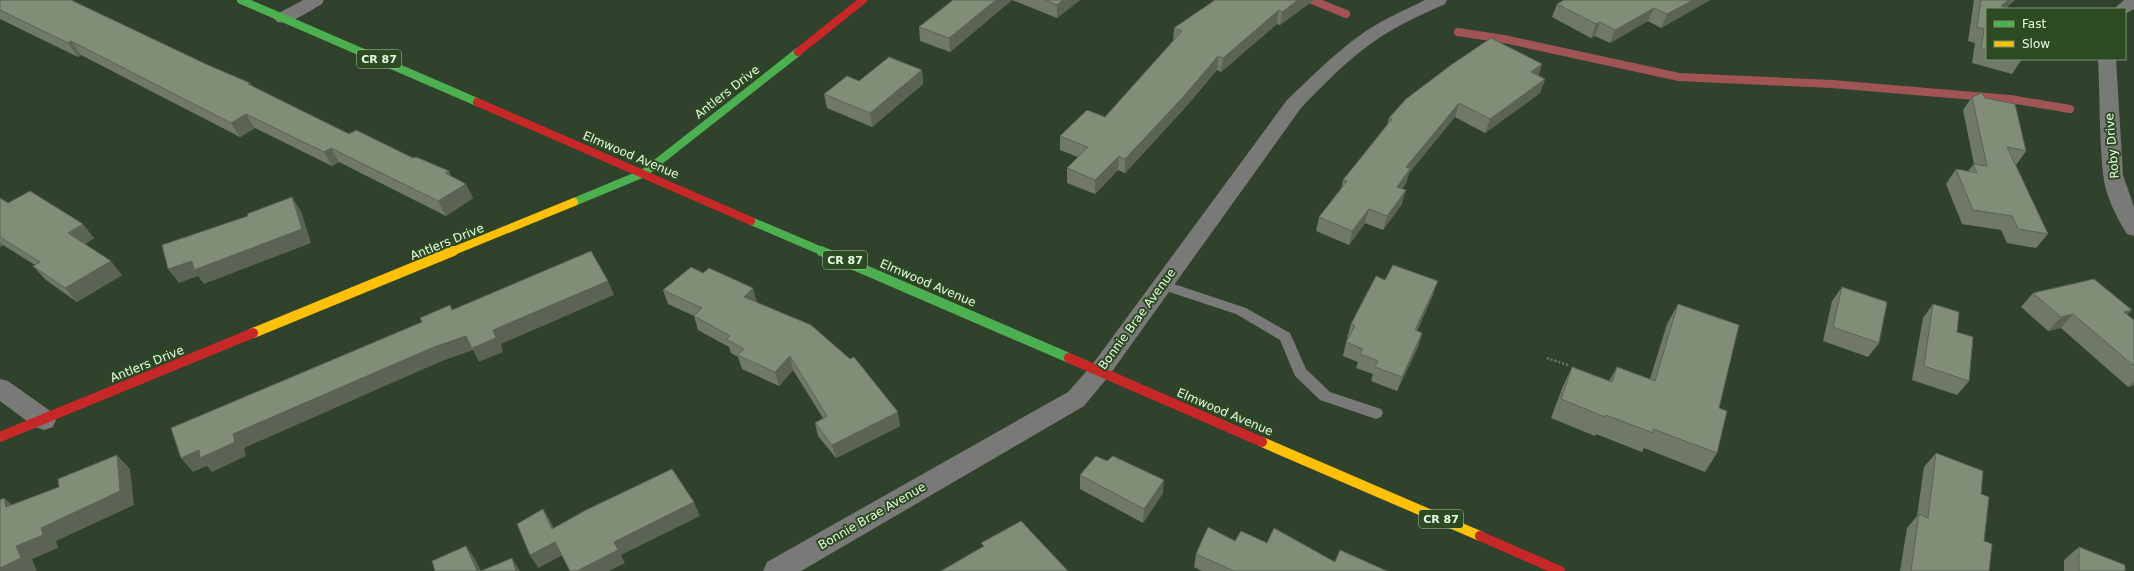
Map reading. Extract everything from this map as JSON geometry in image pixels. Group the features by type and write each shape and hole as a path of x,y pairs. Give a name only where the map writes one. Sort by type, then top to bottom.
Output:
{"main road":[{"name":"Elmwood Avenue","path":"241,0 644,173 1560,571"},
{"name":"Antlers Drive","path":"0,437 644,173 863,0"}],"street":[{"path":"283,18 316,0"},
{"name":"Bonnie Brae Avenue","path":"777,571 1076,399 1100,371 1294,104 1323,74 1373,34 1439,0"},
{"path":"2124,8 2134,1"},
{"name":"Roby Drive","path":"2107,60 2113,176 2121,201 2134,228"},
{"path":"0,388 44,420"}],"lane":[{"path":"1162,285 1241,311 1273,329 1285,337 1300,372 1325,396 1376,413"}],"path":[{"path":"1546,358 1568,365"}],"building":[{"path":"0,0 71,0 208,65 250,83 248,84 349,134 356,130 413,158 416,157 449,171 445,173 466,184 438,201 331,148 324,152 246,114 231,123 71,41 68,43 0,10"},
{"path":"953,0 996,0 949,38 919,27"},
{"path":"1045,0 1063,0 1057,5"},
{"path":"1215,0 1298,0 1282,12 1279,10 1223,58 1218,56 1184,96 1125,159 1119,156 1095,180 1067,168 1088,147 1060,136 1087,110 1105,117 1182,31 1174,28"},
{"path":"1564,0 1693,0 1667,14 1654,8 1615,30 1600,22 1596,24 1557,4"},
{"path":"1981,0 2008,0 2001,6 2008,8 1986,8 1986,50 1981,49 1984,29 1977,27"},
{"path":"1491,38 1542,64 1531,72 1545,79 1490,119 1459,103 1406,167 1410,169 1397,187 1406,190 1387,216 1369,209 1352,231 1319,217 1347,181 1343,180 1392,119 1389,118 1406,99 1451,65"},
{"path":"889,57 922,70 870,113 824,94 847,76 859,81"},
{"path":"1982,93 1985,98 2015,104 2026,151 2007,147 2048,234 2018,229 2012,216 1973,210 1956,169 1977,173 1973,164 1987,166 1972,97"},
{"path":"30,191 83,224 68,233 111,261 65,288 33,266 40,262 0,237 0,198 8,203"},
{"path":"292,197 302,229 194,270 192,261 168,269 162,245 248,216 247,214"},
{"path":"591,251 608,281 493,330 496,338 472,348 466,336 434,347 233,434 235,442 200,458 199,450 181,458 171,428 422,322 420,318 450,305 452,310"},
{"path":"1393,265 1438,281 1415,330 1422,333 1402,377 1375,367 1378,361 1360,354 1363,349 1346,342 1355,326 1351,324 1376,276 1385,280"},
{"path":"691,267 703,273 709,268 753,288 744,297 811,325 850,359 854,357 898,412 832,445 815,423 827,416 790,356 775,372 737,355 744,349 726,339 730,336 694,316 702,308 663,290"},
{"path":"2094,279 2132,310 2124,312 2134,320 2134,366 2073,314 2061,317 2033,293"},
{"path":"1842,287 1887,302 1879,343 1833,327"},
{"path":"1678,304 1739,325 1719,408 1727,411 1717,453 1653,429 1653,433 1606,415 1605,417 1561,399 1572,367 1612,382 1617,367 1655,381"},
{"path":"1933,304 1959,312 1957,332 1973,337 1969,381 1924,366"},
{"path":"1936,453 1983,471 1981,494 1989,497 1984,541 1992,544 1989,571 1911,571 1919,514 1928,518"},
{"path":"117,455 120,491 41,528 43,535 16,546 21,558 0,568 0,500 4,498 6,507 59,487 58,479"},
{"path":"1096,456 1107,461 1113,456 1164,480 1144,509 1080,475"},
{"path":"672,469 694,502 614,542 618,550 577,571 570,571 555,542 530,555 517,524 543,509 552,529 586,510"},
{"path":"1021,521 1068,571 941,571 984,546 981,543"},
{"path":"1208,527 1235,541 1241,531 1267,543 1274,528 1335,562 1340,550 1387,571 1234,571 1196,554"},
{"path":"466,546 477,571 435,571 432,561"},
{"path":"2079,547 2125,565 2125,571 2079,571"},
{"path":"512,558 516,571 481,571"}],"waterway":[{"path":"1312,0 1346,14"},
{"path":"1458,32 1504,39 1679,77 1832,84 2010,99 2070,109"}],"traffic: fast":[{"path":"241,0 477,102"},
{"path":"574,202 644,173 798,52"},
{"path":"751,221 1069,358"}],"traffic: slow":[{"path":"253,333 574,202"},
{"path":"1262,442 1480,536"}],"traffic: jam":[{"path":"798,52 863,0"},
{"path":"477,102 751,221"},
{"path":"0,437 253,333"},
{"path":"1069,358 1262,442"},
{"path":"1480,536 1560,571"}]}
